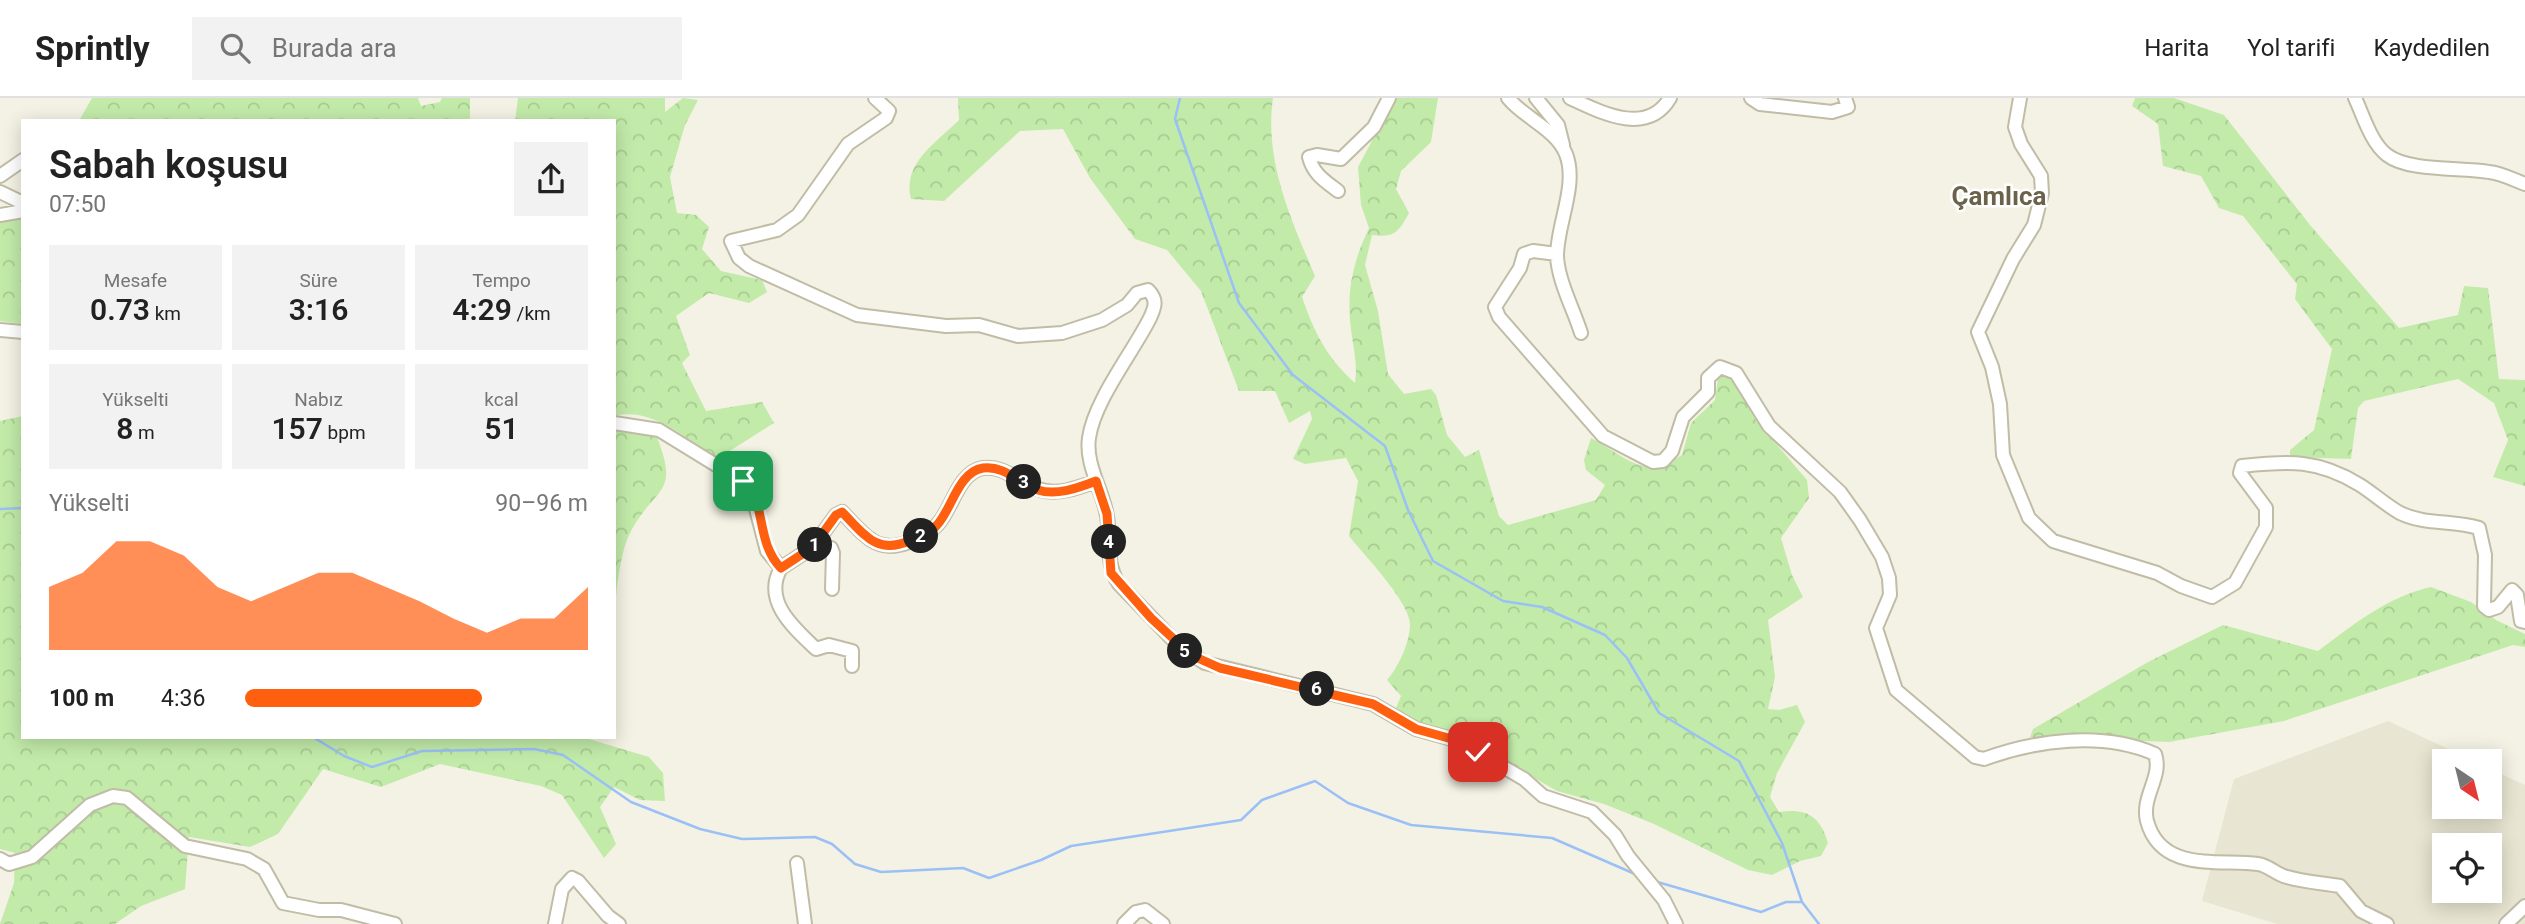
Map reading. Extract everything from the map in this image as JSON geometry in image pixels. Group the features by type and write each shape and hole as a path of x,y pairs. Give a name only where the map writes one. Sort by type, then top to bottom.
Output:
{"street":[{"path":"875,98 889,111 886,118 852,138 798,215 777,230 731,241 734,252 749,266 857,315 946,326 979,325 1018,336 1062,332 1083,323 1102,320 1127,305 1137,293 1148,290 1154,296 1155,305 1150,318 1106,394 1088,438 1096,481 1107,514 1111,573 1151,618 1191,655 1220,668 1373,704 1416,729 1459,741 1524,779 1543,796 1592,812 1615,835 1628,856 1664,900 1676,924"},
{"path":"1338,191 1320,178 1311,167 1309,157 1317,155 1342,159 1374,127 1389,98"},
{"path":"1508,98 1558,141 1566,155"},
{"path":"1536,98 1558,125 1566,155 1569,175 1557,254 1558,266 1581,333"},
{"path":"1570,98 1615,119 1639,118 1664,108 1670,98"},
{"path":"1751,98 1760,104 1832,112 1848,107 1845,98"},
{"path":"2020,98 2015,127 2021,144 2041,176 2042,193 2034,225 1998,288 1978,332 1982,349 1992,367 2000,404 2003,455 2029,517 2053,541 2157,573 2181,586 2212,597 2235,583 2266,527 2266,508 2240,473 2242,466 2304,462 2325,467 2359,485 2401,513 2428,522 2457,521 2479,528 2485,555 2484,606 2489,610 2498,607 2512,590 2517,595 2521,621 2525,622"},
{"path":"2355,98 2377,142 2387,155 2401,161 2442,168 2492,172 2525,184"},
{"path":"0,176 21,161"},
{"path":"0,192 21,202"},
{"path":"0,215 21,211"},
{"path":"1557,254 1532,251 1524,254 1520,268 1495,307 1499,317 1603,436 1653,462 1662,461 1672,451 1683,417 1708,392 1708,378 1720,367 1736,373 1769,426 1840,492 1882,557 1889,595 1876,628 1896,690 1975,757 1984,759 2039,744 2095,740 2140,747 2155,754 2159,766 2146,804 2147,822 2157,840 2170,853 2191,862 2260,864 2285,877 2340,886 2361,911 2387,924"},
{"path":"0,330 21,332"},
{"path":"616,423 659,430 750,486 767,551 781,568"},
{"path":"813,547 836,515 842,512 873,542 884,547 894,548 920,537 935,528 948,512 959,488 971,473 983,468 1016,476 1038,490 1058,491 1096,481"},
{"path":"832,589 834,553 831,548 822,545 813,547 781,568 776,578 777,602 790,624 816,649 829,645 852,651 852,666"},
{"path":"0,859 9,863 32,856 90,805 113,796 127,798 185,846 247,859 264,869 284,903 318,911 341,910 395,924"},
{"path":"797,863 805,924"},
{"path":"555,924 562,889 572,878 619,924"},
{"path":"2506,924 2525,906"},
{"path":"1124,924 1136,912 1145,910 1163,924"}],"shaded area":[{"path":"2388,721 2448,749 2432,749 2432,819 2502,819 2502,774 2525,785 2525,924 2277,924 2202,901 2234,779"}],"green space":[{"path":"92,98 418,98 421,106 440,102 442,98 470,98 470,119 80,119"},
{"path":"518,98 665,98 665,112 683,98 698,100 685,125 670,177 677,213 696,215 709,227 702,249 721,271 762,280 767,292 749,303 709,293 676,316 690,355 682,363 706,411 762,402 774,423 717,459 682,434 656,420 628,414 616,416 616,119 515,119"},
{"path":"958,98 1273,98 1272,144 1276,167 1289,211 1315,276 1302,297 1322,344 1355,383 1350,289 1355,265 1369,228 1361,205 1358,167 1395,98 1438,98 1431,142 1401,171 1396,189 1409,213 1395,232 1386,236 1372,235 1365,265 1378,311 1388,374 1404,394 1431,389 1436,395 1447,435 1465,457 1479,450 1499,516 1508,525 1596,500 1605,485 1586,470 1584,460 1591,438 1635,463 1655,466 1668,462 1682,455 1691,423 1715,400 1718,378 1726,374 1738,386 1755,419 1807,480 1809,498 1781,538 1792,575 1803,597 1768,620 1775,677 1768,709 1779,710 1797,705 1805,722 1777,773 1770,797 1779,812 1797,811 1816,820 1828,843 1821,856 1800,861 1772,875 1748,870 1654,824 1604,804 1557,791 1454,732 1416,723 1396,708 1401,696 1387,680 1405,647 1410,626 1409,617 1395,593 1349,536 1358,481 1346,458 1305,464 1293,459 1312,419 1310,411 1289,423 1275,391 1239,391 1201,291 1167,250 1135,239 1090,178 1063,129 1020,131 944,201 911,199 911,175 916,164 959,120"},
{"path":"2135,98 2174,98 2224,115 2310,225 2399,328 2458,315 2464,286 2488,288 2499,379 2525,380 2525,486 2493,477 2508,440 2494,403 2458,379 2364,401 2358,408 2351,459 2290,457 2290,450 2314,430 2332,349 2295,299 2297,284 2243,216 2219,208 2201,176 2163,166 2158,124 2132,106"},
{"path":"21,218 21,324 0,321 0,221"},
{"path":"21,416 21,739 589,739 649,757 663,773 665,801 640,800 614,787 600,807 616,844 604,858 562,795 541,786 440,764 381,787 323,769 278,834 250,847 189,837 185,889 141,906 115,924 0,924 14,883 15,853 0,849 0,421"},
{"path":"623,428 656,435 666,469 662,489 640,516 627,539 616,599 616,430"},
{"path":"2431,587 2471,602 2496,620 2525,634 2525,647 2513,645 2284,721 2169,742 2030,737 2033,729 2148,662 2223,625 2318,651 2385,605"}],"waterway":[{"path":"1180,98 1175,119 1239,303 1293,375 1385,446 1408,510 1433,561 1503,601 1542,607 1605,635 1627,658 1659,713 1739,761 1782,843 1802,902"},
{"path":"0,509 21,508"},
{"path":"316,739 344,756 372,767 422,751 534,749 563,755 631,802 700,829 742,839 815,837 832,844 855,864 881,872 963,868 989,878 1041,860 1071,846 1241,820 1262,800 1315,781 1348,803 1411,825 1552,838 1635,874"},
{"path":"1654,881 1761,912 1786,902 1802,902 1819,924"}],"district":[{"name":"Çamlıca","path":"1999,196"}],"route":[{"path":"743,481 750,486 755,500 767,551 781,568 813,547 836,515 842,512 873,542 884,547 894,548 920,537 935,528 948,512 959,488 971,473 983,468 997,469 1016,476 1038,490 1079,488 1096,481 1107,514 1111,573 1151,618 1191,655 1220,668 1333,692 1373,704 1416,729 1444,735 1478,752"}]}
